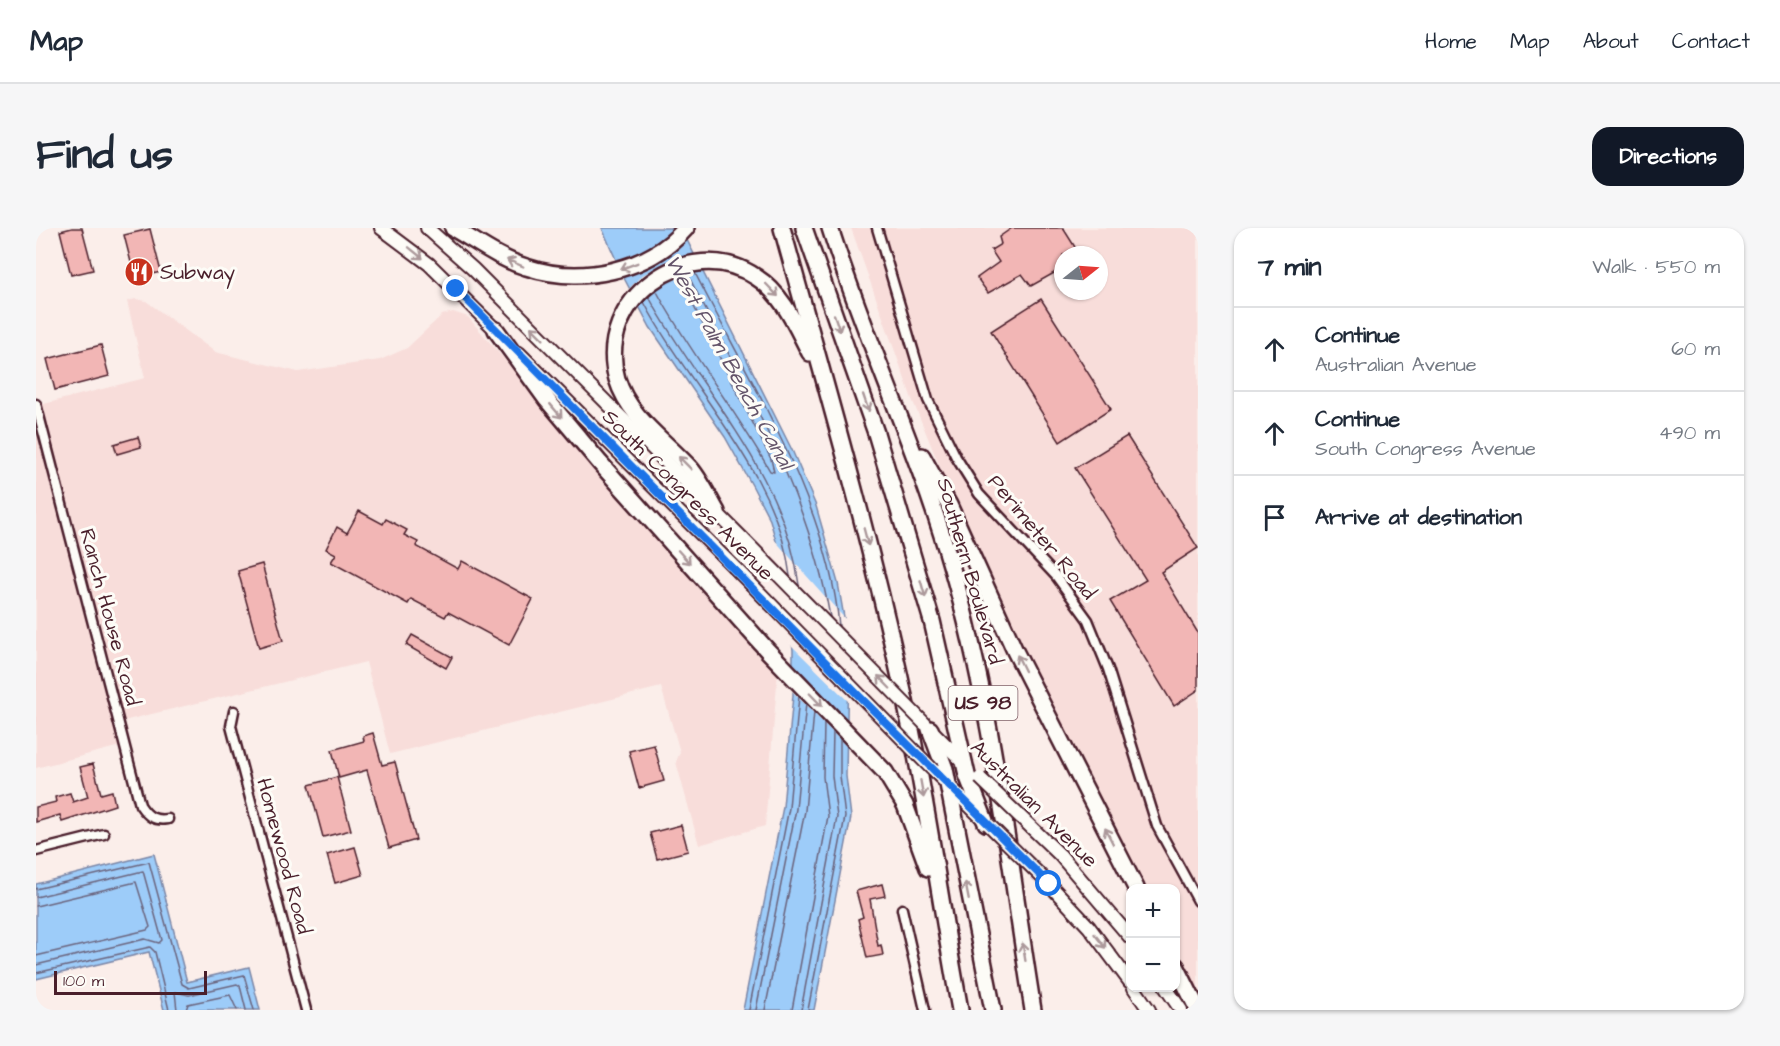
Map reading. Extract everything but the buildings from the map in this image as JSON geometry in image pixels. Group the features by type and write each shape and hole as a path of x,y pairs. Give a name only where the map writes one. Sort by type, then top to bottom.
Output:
{"highway":[{"path":"453,228 498,255 530,268 565,274 620,269 647,258 670,243 686,228"},
{"path":"782,228 823,377 899,674 922,789 960,1010"},
{"path":"804,228 876,433 942,661 964,763 987,823"},
{"name":"Southern Boulevard","path":"830,228 893,406 940,529 970,637 985,711 1033,1010"},
{"path":"717,512 692,471 637,415 624,397 615,371 613,351 616,331 623,312 639,292 661,275 687,265 710,263 739,268 757,277 773,290 791,317 823,377"},
{"path":"496,330 547,400 600,463 778,660 879,765 901,796 941,907"},
{"path":"893,406 949,505 1015,651 1134,884"},
{"path":"927,727 943,759 993,1010"},
{"path":"1180,974 1198,1010"}],"main road":[{"name":"South Congress Avenue","path":"381,228 429,264 750,583 987,823"},
{"name":"South Congress Avenue","path":"427,228 473,269 717,512 927,727"},
{"name":"Australian Avenue","path":"927,727 1060,855 1126,931"},
{"path":"987,823 1089,927 1126,975"},
{"path":"1137,992 1149,1010"},
{"path":"1169,992 1181,1010"}],"street":[{"name":"Perimeter Road","path":"877,228 933,410 956,457 980,494 1056,576 1088,620 1108,669 1157,826 1198,901"},
{"name":"Ranch House Road","path":"36,404 140,805 147,815 157,820 168,819"},
{"name":"Homewood Road","path":"234,711 231,726 306,1010"},
{"path":"36,851 104,834"},
{"path":"902,909 925,1010"}],"shaded area":[{"path":"851,228 1198,228 1198,995 1180,959 1180,884 1141,884 1033,673 968,535 912,399"},
{"path":"136,299 146,301 215,352 298,372 380,360 407,348 442,315 453,312 468,317 678,561 694,583 778,672 765,826 699,845 676,762 680,752 661,687 390,754 366,662 123,721 40,405 145,378 127,301"},
{"path":"36,427 121,749 116,747 36,768"}],"water":[{"name":"West Palm Beach Canal","path":"602,228 681,228 792,450 816,506 838,583 848,664 846,776 851,817 814,1010 743,1010 783,807 793,695 793,650 782,562 770,520 753,487 725,437 650,327 625,280"},
{"path":"154,854 187,982 249,967 260,1010 164,1010 149,952 36,979 36,884"}],"pier":[{"path":"695,254 702,267 677,272 635,304 627,291 641,276 670,260"},
{"path":"772,537 847,621 851,664 850,703 789,643 780,563"},
{"path":"790,662 849,723 849,749 790,689"}],"place":[{"name":"Subway","path":"139,272"}],"route":[{"path":"456,289 750,583 860,697 1049,884"}]}
